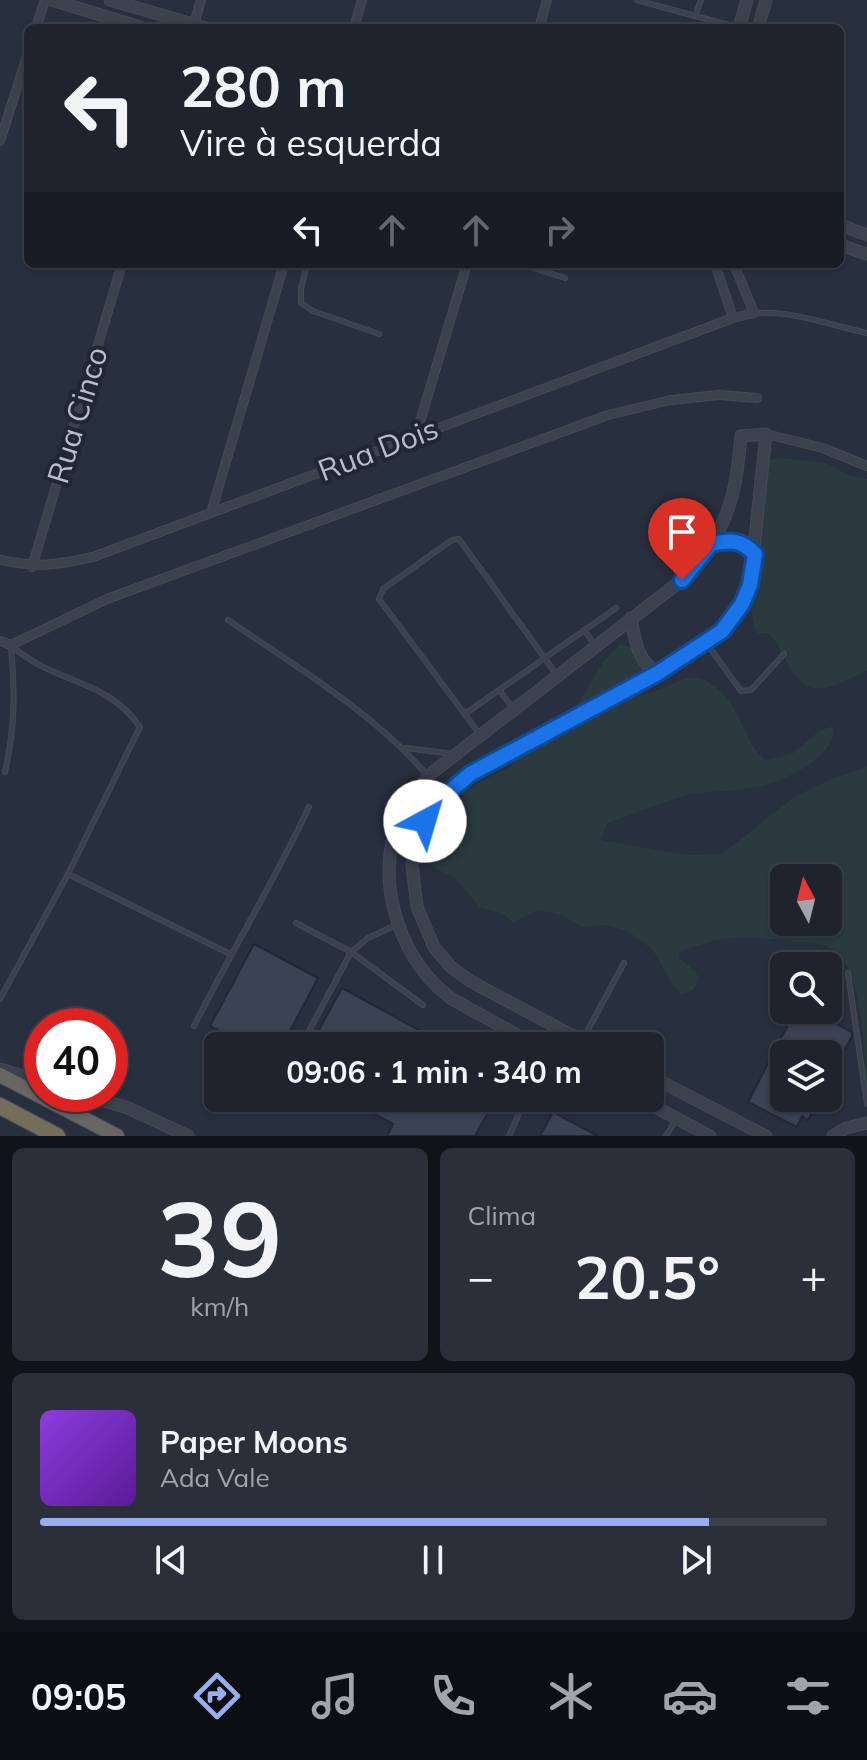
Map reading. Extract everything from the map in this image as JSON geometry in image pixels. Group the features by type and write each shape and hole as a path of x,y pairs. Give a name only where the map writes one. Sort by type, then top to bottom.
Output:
{"highway":[{"path":"0,1072 117,1136"},
{"path":"0,1106 57,1136"}],"street":[{"path":"37,24 45,0"},
{"path":"52,0 130,24"},
{"path":"110,0 187,24"},
{"path":"194,24 201,0"},
{"path":"355,24 362,0"},
{"path":"540,24 547,0"},
{"path":"740,24 747,0"},
{"path":"759,24 766,0"},
{"path":"0,141 24,66"},
{"path":"844,226 867,235"},
{"path":"844,246 867,254"},
{"name":"Rua Cinco","path":"32,567 121,268"},
{"path":"211,513 283,268"},
{"path":"416,435 466,268"},
{"path":"716,268 733,318"},
{"path":"736,268 754,313"},
{"name":"Rua Dois","path":"0,560 32,567 93,557 416,435 733,318 754,313"},
{"path":"0,641 11,645 107,599 608,415 671,400 707,396 757,398"},
{"path":"512,1032 439,990 415,960 398,924 391,883 393,835 402,812 418,787 454,754 682,580 722,529 732,497 741,436 766,434 823,448 867,466"},
{"path":"566,1032 470,981 451,967 434,947 417,907 412,865 417,838 433,806 470,774 658,673 722,631 742,604 750,585 766,434"},
{"path":"711,544 736,540 755,554"},
{"path":"631,618 638,650 647,667 658,673"},
{"path":"402,812 425,821"},
{"path":"0,1072 24,1078"},
{"path":"664,1083 766,1136"},
{"path":"128,1108 188,1136"},
{"path":"664,1111 710,1136"},
{"path":"833,1136 846,1128 867,1123"}],"lane":[{"path":"637,0 724,24"},
{"path":"695,16 701,0"},
{"path":"306,268 301,303 313,311 379,334"},
{"path":"534,268 565,278"},
{"path":"754,313 797,315 867,333"},
{"path":"479,734 379,599 379,595 452,540 459,539 557,676"},
{"path":"465,714 616,608"},
{"path":"228,620 404,748 429,776"},
{"path":"584,630 596,646"},
{"path":"706,642 741,691 751,690 784,654"},
{"path":"5,772 12,742 16,697 11,645"},
{"path":"0,999 68,874 140,727 127,708 104,693 41,668 11,645"},
{"path":"499,690 513,708"},
{"path":"404,748 454,754"},
{"path":"194,1026 309,807"},
{"path":"68,874 230,954"},
{"path":"296,923 351,952 423,1005"},
{"path":"308,1032 351,952 368,938 398,924"},
{"path":"592,1032 624,963"},
{"path":"848,973 867,1104"},
{"path":"509,1136 521,1112"},
{"path":"666,1136 677,1118"}],"shaded area":[{"path":"772,459 827,463 848,475 867,479 867,671 820,689 802,683 778,645 767,633 758,634 753,621 751,579 764,465"},
{"path":"620,644 630,647 639,660 642,671 636,696 689,678 699,678 730,703 752,744 766,760 792,754 819,731 833,726 827,748 794,774 757,787 673,799 607,823 601,840 687,855 722,854 794,797 829,780 867,767 867,1096 861,1018 852,978 842,960 842,952 808,942 753,938 704,944 679,953 679,957 696,972 699,979 694,989 682,995 653,950 629,932 606,925 583,927 563,916 543,911 513,922 502,913 480,908 456,879 433,867 426,855 439,823 456,799 480,782 511,767 523,744 573,712 603,662"}],"building":[{"path":"254,944 318,978 289,1032 222,1032 210,1026"},
{"path":"342,988 423,1032 318,1032"},
{"path":"789,1024 837,1024 852,1032 842,1055 842,1040 780,1040"},
{"path":"770,1060 770,1112 812,1112 808,1120 802,1116 797,1127 748,1102"},
{"path":"371,1112 488,1112 475,1136 387,1136 393,1124"},
{"path":"553,1112 598,1136 540,1136"}],"route":[{"path":"425,821 433,806 470,774 658,673 722,631 742,604 750,585 755,554 736,540 711,544 682,580"}]}
